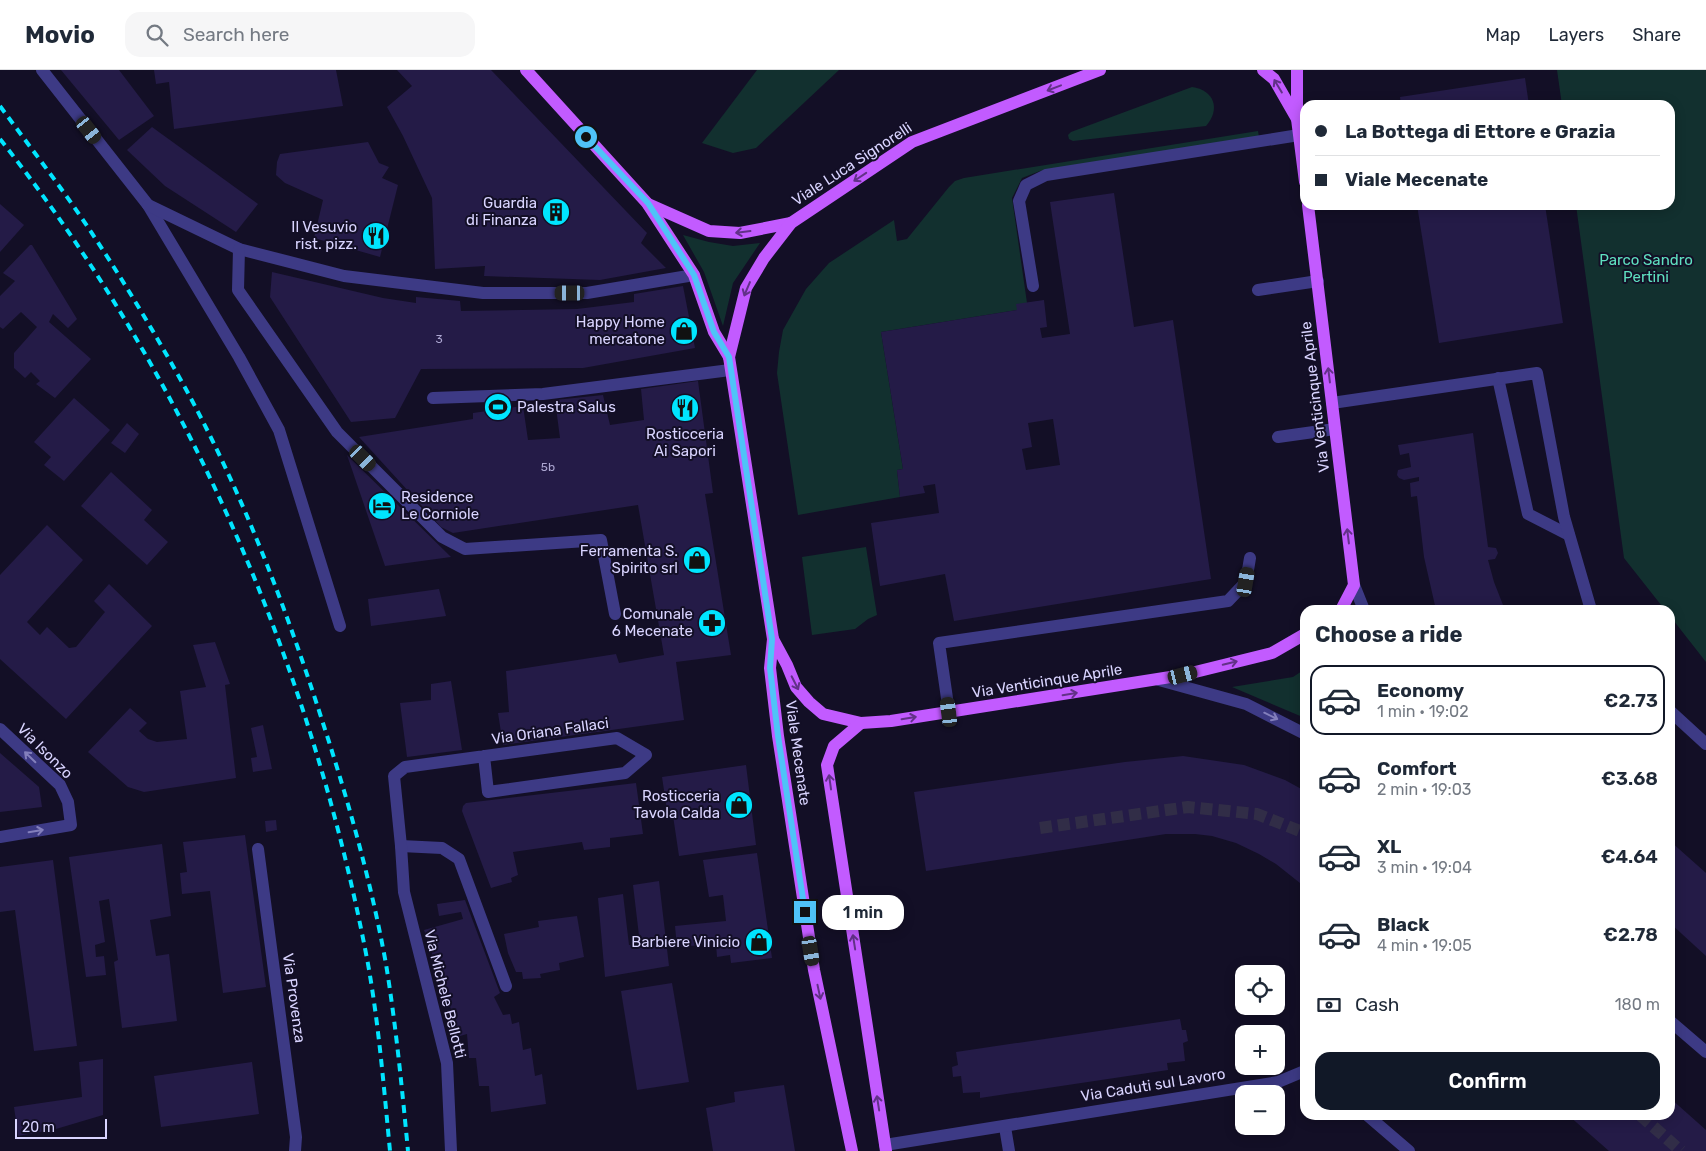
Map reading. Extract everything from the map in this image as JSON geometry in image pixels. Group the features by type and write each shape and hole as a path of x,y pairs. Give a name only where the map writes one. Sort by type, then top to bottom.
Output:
{"main road":[{"path":"526,70 648,203 694,275 714,332 730,364"},
{"name":"Viale Luca Signorelli","path":"730,364 746,288 764,258 791,223 912,142 1100,70"},
{"path":"1263,70 1274,79 1297,119"},
{"path":"1297,70 1297,119 1300,143"},
{"name":"Viale Luca Signorelli","path":"648,203 709,231 740,233 791,223"},
{"name":"Via Venticinque Aprile","path":"1309,210 1354,584"},
{"name":"Viale Mecenate","path":"730,364 772,639 770,668 778,736 814,970 852,1151"},
{"path":"1344,605 1354,584"},
{"name":"Via Venticinque Aprile","path":"772,639 787,665 796,686 809,702 823,714 861,723 891,721 1159,680 1272,653 1300,637"},
{"name":"Viale Mecenate","path":"861,723 834,746 827,765 885,1148"}],"street":[{"path":"42,70 148,205 239,357 279,430 340,626"},
{"path":"1033,286 1019,201 1026,185 1046,176 1299,135"},
{"path":"148,205 239,249 344,276 483,293 587,293 694,275"},
{"path":"239,249 238,290 337,432 442,537 465,549 601,540 615,614"},
{"path":"1258,290 1318,280"},
{"path":"433,398 543,394 730,364"},
{"path":"1332,402 1537,373 1564,517 1590,605"},
{"path":"1498,378 1528,514 1569,535"},
{"path":"1278,437 1335,429"},
{"path":"949,712 939,644 1228,601 1246,582 1250,558"},
{"name":"Via Venticinque Aprile","path":"1354,584 1362,605"},
{"name":"Via Venticinque Aprile","path":"1159,680 1246,704 1300,731"},
{"path":"1675,716 1706,744"},
{"name":"Via Isonzo","path":"0,728 60,786 68,802 71,825 0,837"},
{"name":"Via Oriana Fallaci","path":"617,738 646,755 625,773 488,792 484,756 617,738"},
{"name":"Via Michele Bellotti","path":"451,1151 447,1063 404,892 394,776 405,768 484,756"},
{"path":"401,846 442,848 459,859 506,986"},
{"name":"Via Provenza","path":"258,849 296,1137 295,1151"},
{"path":"1675,1025 1706,1052"},
{"name":"Via Caduti sul Lavoro","path":"885,1148 1019,1123 1278,1082 1300,1073"},
{"path":"1372,1120 1409,1151"},
{"path":"1005,1127 1009,1151"}],"green space":[{"path":"757,70 839,70 756,148 733,153 702,143"},
{"name":"Parco Sandro Pertini","path":"1557,70 1706,70 1706,662 1675,622 1675,605 1661,605 1624,558 1577,210 1675,210 1675,100 1561,100"},
{"path":"1192,87 1206,92 1213,101 1213,113 1211,120 1206,126 1073,141 1069,139 1068,135 1071,132"},
{"path":"1258,131 1259,137 1040,171 1022,178 1012,198 1027,303 1017,310 881,332 903,469 897,470 900,497 798,515 777,373 779,352 783,330 806,289 829,263 894,220 897,241 907,239 949,187 955,181 964,178"},
{"path":"683,235 733,246 760,243 733,283 723,326 704,272"},
{"path":"866,547 877,615 855,629 812,635 802,557"},
{"path":"1300,672 1300,716 1232,687 1293,677"}],"building":[{"path":"61,70 119,70 154,116 119,140"},
{"path":"154,70 336,70 343,106 174,129 169,82 156,84"},
{"path":"397,70 491,70 647,233 641,243 666,268 600,280 484,276 485,266 435,269 432,198 387,107 412,86"},
{"path":"1525,78 1528,100 1400,100 1400,97"},
{"path":"152,127 258,204 236,232 165,186 127,150"},
{"path":"368,142 379,163 389,167 382,178 398,185 380,257 314,238 323,200 285,183 276,175 280,154"},
{"path":"1114,193 1134,327 1173,320 1211,579 954,621 945,574 880,586 871,523 939,513 935,484 923,486 925,493 900,497 897,470 903,469 881,332 1017,310 1016,304 1044,300 1047,327 1040,328 1042,338 1070,334 1050,202","holes":["1053,419 1060,465 1026,470 1022,449 1032,447 1028,423"]},
{"path":"0,204 24,225 0,252"},
{"path":"1418,210 1546,210 1563,323 1439,343"},
{"path":"32,245 77,319 68,328 53,314 49,322 91,359 55,398 36,384 40,381 31,372 25,378 14,368 14,353 37,327 21,312 3,329 0,327 0,296 15,281 3,273"},
{"path":"272,272 383,298 416,303 416,297 460,301 461,311 577,309 634,302 634,294 683,286 695,348 583,368 421,369 395,418 351,422 270,297"},
{"path":"698,381 713,493 705,494 731,655 676,662 684,720 503,745 498,713 509,712 506,671 616,654 619,663 664,655 638,505 453,533 441,527 359,437 473,419 473,413 523,406 528,440 560,438 555,400 603,395 610,425 644,420 641,389"},
{"path":"74,398 110,430 64,481 44,465 51,457 34,442"},
{"path":"127,423 139,434 125,453 111,443"},
{"path":"1473,433 1488,547 1496,548 1498,553 1495,559 1488,560 1503,605 1435,605 1424,557 1417,496 1411,497 1410,483 1419,481 1419,477 1404,480 1397,475 1398,470 1411,467 1409,453 1400,455 1398,445"},
{"name":"Residence Le Corniole","path":"347,455 451,557 385,566"},
{"path":"111,472 152,510 144,520 168,542 147,565 81,506"},
{"path":"47,525 83,560 27,622 40,635 47,627 69,648 76,647 105,612 94,601 109,584 152,626 66,719 0,659 0,575"},
{"path":"439,589 446,616 371,626 368,599"},
{"path":"215,642 230,684 225,685 236,778 144,792 128,787 88,752 130,708 147,723 139,731 148,739 157,742 187,739 180,691 206,687 193,645"},
{"path":"451,681 462,750 407,757 400,703 431,700 431,684"},
{"path":"263,725 272,769 253,772 251,758 257,757 251,728"},
{"path":"0,753 39,787 42,807 0,812"},
{"path":"1183,756 1244,765 1285,780 1300,788 1300,883 1276,864 1236,843 1212,836 1195,834 1166,834 926,871 914,792 1125,762"},
{"path":"746,765 756,845 679,856 672,809 667,810 662,777"},
{"path":"636,783 643,834 610,838 610,847 584,850 582,842 513,852 518,875 511,878 512,882 491,888 462,811 466,803"},
{"path":"276,820 277,830 266,832 265,821"},
{"path":"245,835 266,987 223,993 210,891 182,894 180,873 187,872 183,842"},
{"path":"162,844 171,916 150,920 156,956 169,954 177,1021 122,1028 114,962 118,960 109,899 99,901 105,942 95,945 96,957 104,956 106,975 86,977 69,857"},
{"path":"1675,845 1706,873 1706,956 1675,928"},
{"path":"757,853 772,958 731,963 730,955 717,957 716,944 677,947 675,926 726,921 723,895 709,897 703,860"},
{"path":"53,860 77,1046 34,1051 15,910 0,912 0,867"},
{"path":"659,881 669,966 605,977 598,898 623,894 629,945 640,944 633,885"},
{"path":"465,900 500,993 494,997 503,1015 510,1014 512,1024 519,1022 523,1050 531,1048 535,1076 542,1074 546,1104 491,1112 489,1086 479,1086 476,1058 469,1058 467,1034 460,1036 424,930 463,919 461,912 439,916 437,904"},
{"path":"577,916 584,957 559,963 560,970 540,974 541,978 523,979 522,972 516,972 508,953 504,934 539,927 538,921"},
{"path":"672,983 689,1082 637,1090 621,991"},
{"path":"1180,1019 1182,1030 1186,1030 1188,1041 1183,1043 1185,1061 1167,1063 1168,1070 980,1098 980,1092 963,1093 961,1076 953,1077 952,1067 958,1065 956,1052"},
{"path":"103,1059 103,1115 56,1129 18,1136 14,1107 82,1097 79,1062"},
{"path":"252,1062 259,1114 161,1127 154,1076"},
{"path":"784,1085 795,1151 713,1151 706,1108 735,1102 734,1092"},
{"path":"1675,1102 1706,1130 1706,1151 1609,1151 1574,1120 1675,1120"}],"tunnel":[{"path":"1040,828 1188,807 1257,814 1300,831"},
{"path":"1646,1120 1681,1151"}],"railway":[{"path":"0,106 81,217 150,326 188,393 228,472 279,595 341,780 366,871 390,987 408,1151"},
{"path":"0,139 67,231 129,326 184,426 234,529 277,635 313,743 344,853 372,987 390,1151"}],"place":[{"name":"Guardia di Finanza","path":"556,212"},
{"name":"Il Vesuvio rist. pizz.","path":"376,236"},
{"name":"Happy Home mercatone","path":"684,331"},
{"name":"Palestra Salus","path":"498,407"},
{"name":"Rosticceria Ai Sapori","path":"685,408"},
{"name":"Residence Le Corniole","path":"382,506"},
{"name":"Ferramenta S. Spirito srl","path":"697,560"},
{"name":"Comunale 6 Mecenate","path":"712,623"},
{"name":"Rosticceria Tavola Calda","path":"739,805"},
{"name":"Barbiere Vinicio","path":"759,942"}],"route":[{"path":"586,137 648,203 694,275 714,332 729,357 772,639 770,668 778,736 805,912"}]}
